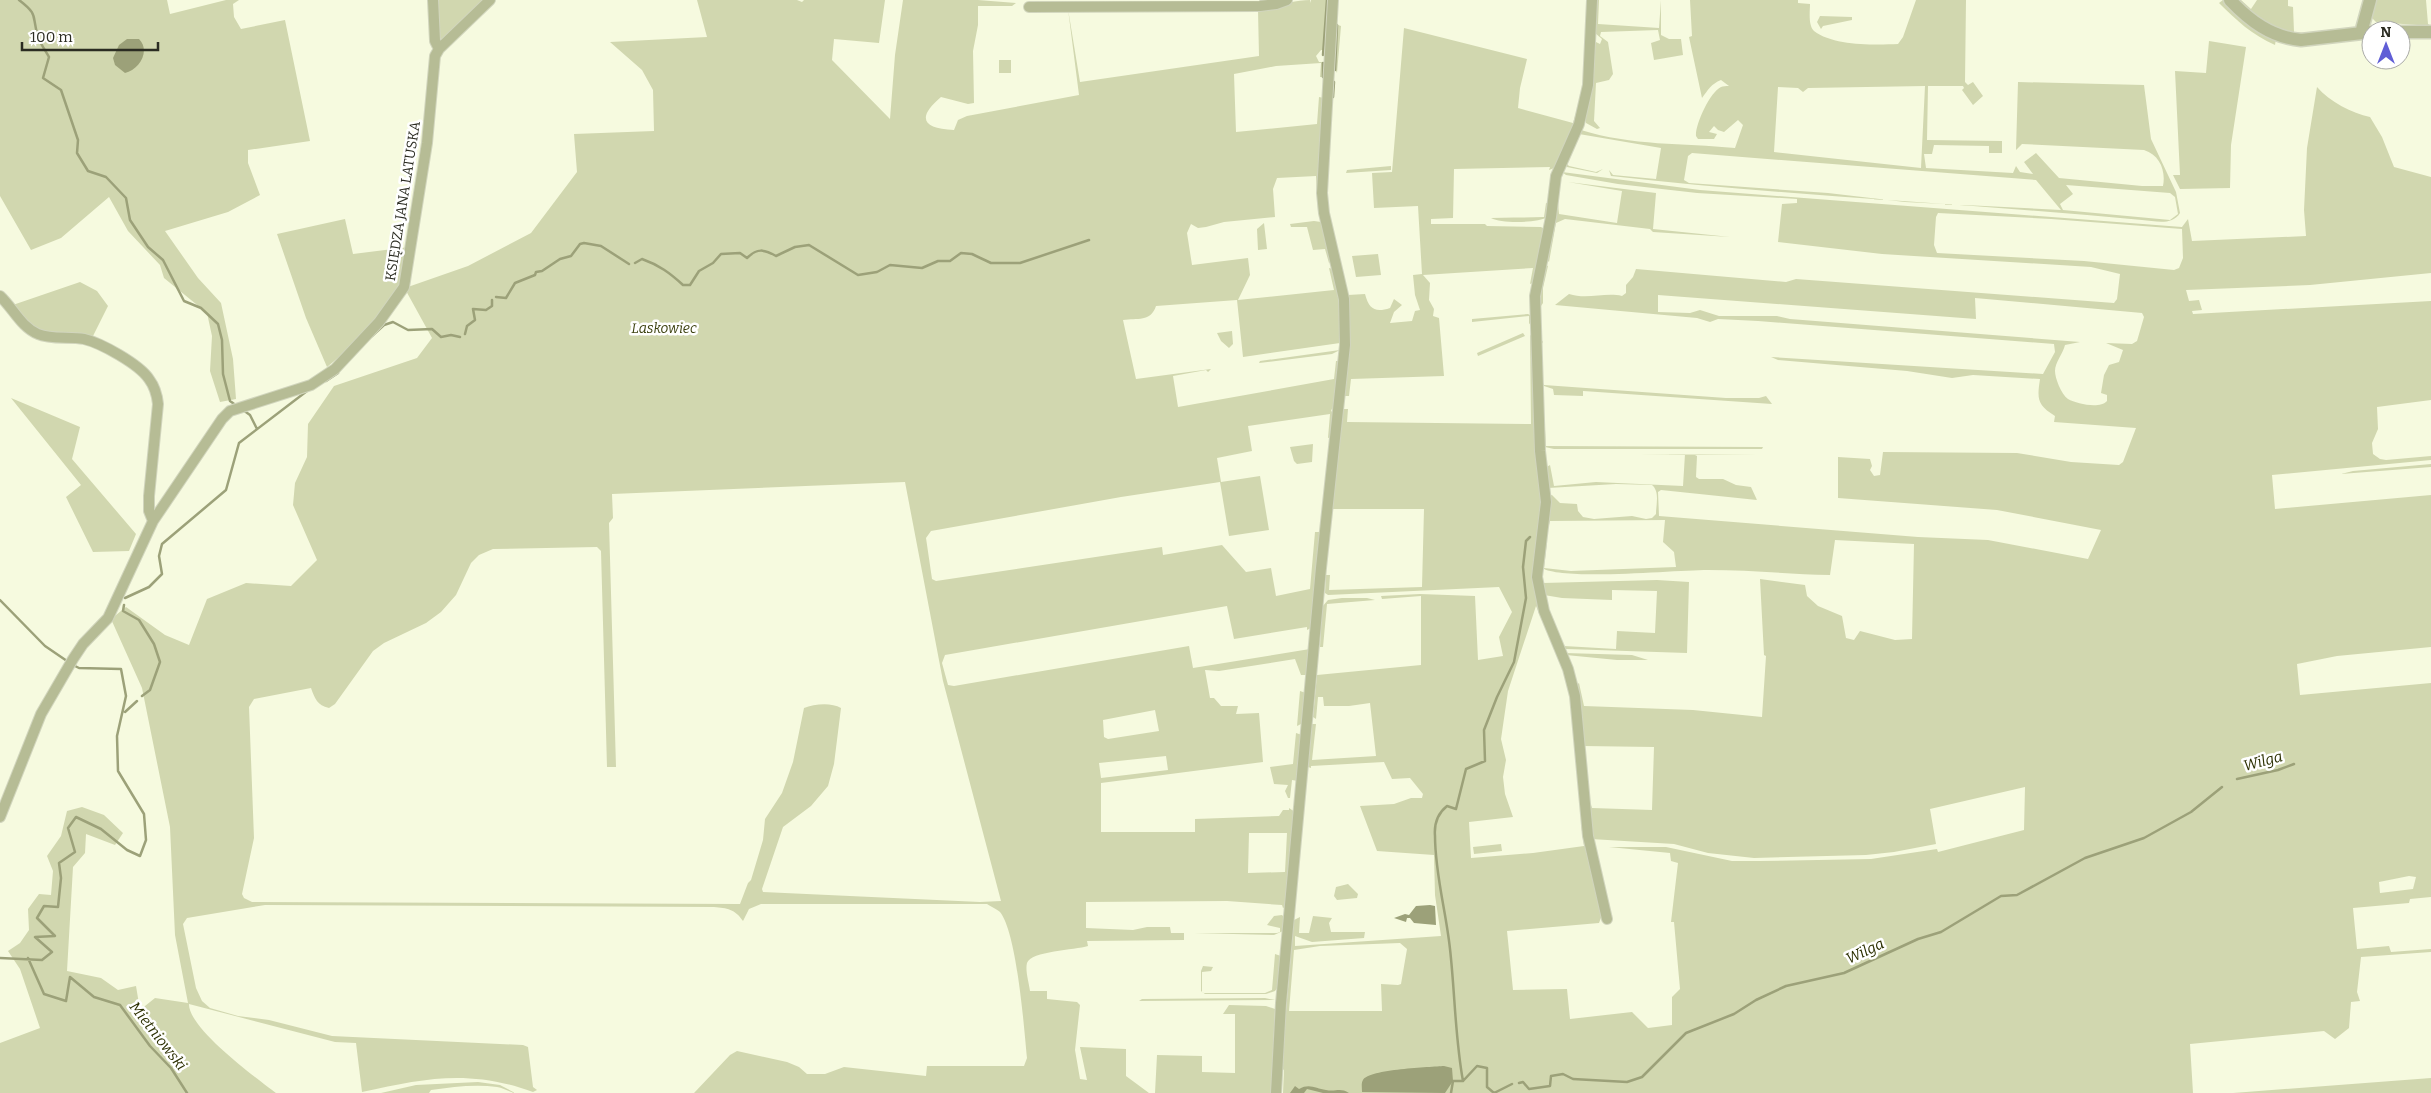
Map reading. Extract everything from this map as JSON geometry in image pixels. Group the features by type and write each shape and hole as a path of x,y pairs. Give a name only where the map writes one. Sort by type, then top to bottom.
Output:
{"street":[{"name":"KSIĘDZA JANA LATUSKA","path":"0,817 41,714 83,644 108,618 153,521 222,419 233,411 311,385 335,369 379,322 404,287 427,143 435,56 439,49 435,41 433,0"},
{"path":"439,49 490,0"},
{"path":"1029,7 1260,6 1276,4 1287,0"},
{"path":"1276,1093 1281,1003 1321,568 1345,345 1344,299 1324,213 1322,193 1333,0"},
{"path":"1592,0 1588,85 1579,124 1556,176 1551,216 1535,296 1540,451 1546,497 1537,580 1544,611 1568,669 1575,696 1588,836 1606,919"},
{"path":"2230,0 2255,23 2266,30 2289,39 2301,40 2361,33"},
{"path":"2368,20 2370,0"},
{"path":"2411,32 2431,32"},
{"path":"0,296 27,327 39,335 83,339 95,343 142,371 150,379 157,392 158,404 149,496 149,511 153,521"}],"green space":[{"path":"0,0 167,0 170,14 226,0 239,0 233,4 234,17 241,29 285,20 310,141 248,150 248,163 260,195 228,212 165,231 198,278 221,303 233,359 236,399 220,402 210,371 212,336 207,313 164,278 160,265 128,231 109,197 61,238 31,250 0,196"},
{"path":"437,0 485,0 445,38 441,39 439,37"},
{"name":"Laskowiec","path":"697,0 797,0 802,2 804,0 885,0 879,43 834,39 832,60 890,119 895,55 903,0 978,0 1016,3 1012,6 978,6 978,25 973,51 974,103 968,104 941,97 933,104 926,116 926,121 930,125 954,130 958,120 967,116 1079,95 1068,9 1080,82 1259,56 1258,10 1297,1 1310,0 1310,3 1311,0 1329,0 1327,50 1321,50 1316,56 1319,62 1326,62 1325,77 1320,77 1321,63 1276,66 1234,74 1236,132 1317,124 1319,97 1324,98 1320,209 1318,211 1316,176 1277,178 1273,189 1275,217 1224,222 1198,228 1191,224 1187,233 1192,265 1248,258 1250,275 1238,300 1334,290 1329,268 1333,269 1340,309 1340,343 1243,357 1237,300 1156,306 1151,315 1147,317 1123,320 1136,379 1211,369 1208,372 1206,370 1173,376 1178,407 1334,379 1336,361 1340,361 1334,408 1331,410 1334,417 1331,437 1328,438 1330,414 1248,426 1252,451 1217,458 1221,482 1260,476 1269,530 1229,536 1220,482 1121,497 931,531 926,538 932,579 936,581 1162,547 1163,555 1222,545 1246,572 1271,568 1276,596 1310,589 1315,532 1321,532 1311,628 1307,630 1307,627 1234,639 1227,606 945,655 942,663 948,685 954,686 1189,646 1193,668 1310,649 1307,675 1301,675 1295,659 1219,671 1205,670 1210,698 1214,698 1221,706 1238,706 1236,714 1259,713 1263,762 1101,783 1101,832 1195,832 1195,819 1279,816 1283,810 1289,810 1289,808 1295,812 1285,907 1283,908 1282,905 1227,901 1086,902 1086,928 1133,930 1147,927 1170,927 1171,933 1184,933 1184,940 1087,941 1088,946 1045,953 1030,959 1027,963 1030,991 1047,991 1047,999 1077,1002 1080,1005 1075,1050 1080,1079 1087,1080 1080,1047 1126,1049 1126,1076 1149,1093 694,1093 730,1055 737,1051 787,1062 799,1067 807,1074 825,1074 844,1067 926,1076 927,1066 1024,1066 1027,1058 1022,1004 1011,939 1006,923 1000,912 996,909 987,904 761,904 749,909 743,921 730,910 714,907 265,905 187,918 183,924 196,988 202,1001 210,1008 238,1016 269,1020 332,1036 523,1045 528,1047 533,1087 537,1090 533,1092 488,1080 448,1078 407,1083 362,1092 356,1043 335,1042 189,1004 199,1026 211,1039 239,1065 276,1093 0,1093 0,1043 40,1028 20,969 8,951 20,943 29,930 28,909 39,894 51,895 53,871 47,856 61,836 67,811 82,807 104,815 123,833 115,845 86,834 85,853 73,867 67,971 101,978 118,990 136,986 140,1010 155,998 188,1003 175,935 170,827 142,688 111,619 126,607 165,635 189,645 207,599 246,583 291,586 317,560 293,505 295,483 307,457 308,424 334,386 417,358 432,338 405,289 363,337 327,367 306,318 277,234 345,219 353,254 409,247 405,288 468,266 531,233 577,172 574,134 654,131 653,90 642,70 610,42 707,37","holes":["905,482 943,681 1001,901 980,902 763,892 762,889 783,827 811,806 828,786 834,764 841,708 822,704 804,708 793,762 782,793 765,819 763,840 751,880 740,904 252,902 244,898 242,894 254,838 249,707 254,699 311,688 317,701 329,708 335,704 373,651 384,643 426,623 441,612 456,595 471,563 479,555 493,549 597,547 601,551 607,767 616,767 609,523 613,518 612,494","1155,710 1159,731 1108,739 1104,737 1103,720","1166,756 1168,770 1101,778 1099,763","1249,833 1287,833 1285,872 1248,873"]},
{"path":"1594,0 1599,0 1598,24 1659,28 1661,0 1661,35 1669,39 1681,39 1683,55 1654,60 1651,43 1660,40 1658,30 1601,32 1600,36 1608,42 1613,74 1609,80 1596,83 1594,121 1600,128 1597,129 1586,123 1585,119 1594,41 1600,44 1602,39 1595,33"},
{"path":"1690,0 1798,0 1798,3 1810,4 1812,28 1822,36 1832,40 1855,44 1898,44 1903,37 1916,0 1966,0 1965,82 1968,85 1973,82 1983,96 1973,105 1962,90 1963,86 1928,86 1927,140 2002,141 2002,153 1989,153 1989,146 1934,145 1932,154 1924,154 1926,168 2013,173 2016,166 2020,172 2033,174 2024,162 2036,153 2059,178 2142,186 2163,186 2164,175 2161,164 2150,152 2144,150 2022,144 2016,150 2018,82 2144,85 2151,139 2176,192 2180,213 2173,220 2158,222 1945,204 2061,210 2036,180 1692,153 1688,156 1684,180 1689,183 1828,193 1887,200 1743,189 1611,176 1609,170 1613,175 1656,179 1661,148 1579,134 1581,130 1619,139 1735,148 1743,125 1738,120 1724,132 1714,126 1709,132 1717,134 1714,139 1698,139 1696,136 1701,117 1712,95 1721,87 1729,86 1721,80 1712,85 1702,98 1689,37 1692,36","holes":["1925,86 1921,168 1774,152 1778,87 1798,88 1803,92 1808,88","2066,185 2170,193 2175,197 2178,214 2170,220 2063,210 2060,204 2073,194"]},
{"path":"2223,0 2236,12 2276,39 2275,45 2259,37 2238,21 2219,3"},
{"path":"2236,0 2241,0 2251,9 2257,0 2288,0 2288,6 2293,7 2294,32 2305,33 2286,33 2276,29"},
{"path":"2374,0 2426,0 2428,24 2431,26 2411,25 2411,20 2374,20 2372,18"},
{"path":"1820,16 1852,17 1852,20 1823,26 1821,29 1817,22"},
{"path":"1336,26 1341,26 1337,73 1334,66"},
{"path":"1404,28 1527,59 1520,88 1518,108 1573,123 1579,103 1580,112 1554,168 1549,170 1550,167 1454,169 1453,218 1431,219 1431,224 1485,224 1487,226 1541,227 1546,230 1535,282 1530,284 1533,268 1423,275 1430,283 1429,300 1434,309 1433,316 1439,318 1444,376 1351,379 1349,396 1344,396 1349,343 1348,295 1365,294 1368,303 1377,310 1390,308 1394,299 1402,305 1394,312 1390,323 1412,321 1415,311 1420,310 1415,295 1413,275 1422,274 1418,206 1374,208 1372,173 1392,172"},
{"path":"2209,41 2246,47 2231,145 2230,188 2180,189 2173,175 2180,175 2175,71 2206,73"},
{"path":"999,60 1011,60 1011,73 999,73"},
{"path":"2317,87 2342,106 2370,117 2382,137 2394,167 2431,177 2431,273 2310,285 2186,290 2189,301 2199,300 2202,310 2192,311 2193,314 2431,301 2431,400 2377,407 2378,429 2372,443 2373,454 2380,459 2431,456 2431,460 2272,475 2275,509 2431,495 2431,647 2337,656 2297,664 2300,695 2431,683 2431,897 2410,899 2409,903 2353,908 2357,949 2389,946 2391,952 2431,949 2431,952 2361,957 2357,992 2360,1001 2351,1002 2349,1028 2335,1039 2324,1031 2190,1044 2193,1093 1283,1093 1284,1070 1281,1068 1294,920 1300,917 1299,933 1309,933 1313,916 1332,918 1329,923 1331,932 1365,932 1364,938 1312,942 1295,936 1295,946 1441,936 1435,895 1434,855 1377,851 1360,806 1394,804 1411,798 1422,798 1423,794 1410,778 1392,779 1384,762 1308,767 1312,724 1316,724 1312,760 1376,756 1370,703 1349,706 1324,706 1323,697 1318,697 1316,719 1313,717 1317,675 1421,665 1421,596 1382,599 1381,596 1420,594 1475,596 1478,660 1503,656 1499,637 1512,612 1499,587 1328,595 1325,593 1326,575 1330,575 1329,590 1422,587 1424,509 1331,509 1343,409 1348,409 1347,422 1531,424 1530,335 1532,336 1543,489 1537,551 1556,653 1536,606 1508,691 1501,739 1506,760 1503,777 1505,794 1513,817 1469,822 1471,858 1533,853 1584,846 1581,824 1584,826 1602,915 1599,923 1507,931 1513,990 1567,989 1570,1019 1632,1012 1648,1028 1672,1025 1672,997 1680,989 1674,922 1671,922 1678,863 1671,861 1670,853 1609,847 1666,847 1732,861 1871,859 1937,849 1938,852 2024,830 2025,787 1930,809 1936,844 1894,852 1866,855 1754,858 1708,853 1674,844 1591,839 1588,805 1591,805 1592,808 1652,810 1654,747 1583,746 1575,686 1579,683 1584,706 1693,710 1762,717 1766,656 1764,655 1760,579 1805,585 1807,596 1818,606 1842,616 1846,638 1854,640 1860,631 1895,640 1912,639 1914,544 1835,540 1830,575 1708,570 1573,574 1554,572 1542,568 1543,542 1547,542 1544,568 1571,571 1676,567 1674,552 1663,542 1665,520 1550,521 1548,529 1546,528 1548,496 1552,495 1560,503 1577,504 1578,511 1583,517 1594,519 1632,516 1646,519 1652,518 1656,514 1657,502 1656,491 1652,485 1616,484 1548,488 1545,468 1550,465 1554,486 1596,482 1683,486 1685,454 1758,455 1695,455 1697,456 1696,477 1699,479 1723,479 1736,485 1751,487 1757,500 1661,490 1658,492 1659,516 1918,537 1988,540 2088,559 2101,530 1997,510 1838,498 1838,457 1870,459 1872,466 1870,470 1874,476 1880,475 1883,452 2017,453 2071,462 2119,465 2123,462 2136,428 2054,422 2055,416 2040,401 2040,379 1973,375 1952,378 1907,371 1778,360 1771,357 2043,374 2055,352 2054,344 1758,321 1718,319 1710,322 1697,318 1555,305 1569,294 1576,296 1622,296 1626,293 1626,285 1633,277 1636,269 1786,282 1796,279 2114,303 2117,299 2120,274 2091,267 1882,254 1778,242 1782,204 1797,203 1797,199 1697,193 1618,184 1566,175 1562,172 1700,190 2182,227 2188,219 2192,241 2306,236 2304,210 2307,148","holes":["1938,213 2182,229 2183,258 2179,268 2174,270 2084,261 1937,253 1934,245","1658,295 1976,319 1975,298 2142,313 2144,317 2137,341 2132,344 2106,343 2123,350 2119,362 2109,365 2104,375 2101,393 2107,395 2107,401 2094,405 2077,403 2065,397 2056,378 2055,368 2065,345 2080,342 1790,319 1777,316 1719,316 1700,310 1690,313 1658,312","2409,876 2416,877 2413,889 2380,893 2379,882","1400,943 1407,949 1401,984 1381,984 1382,1011 1289,1011 1294,950 1320,946"]},
{"path":"1578,136 1567,164 1596,172 1603,169 1597,173 1567,167 1565,164"},
{"path":"1391,166 1391,170 1346,173 1347,170"},
{"path":"1568,182 1656,193 1653,229 1730,237 1653,232 1650,229 1565,219 1556,223 1549,262 1547,260 1555,203 1558,203 1559,214 1617,223 1622,191"},
{"path":"1546,203 1550,204 1548,217 1543,219 1528,222 1511,222 1491,218 1544,217"},
{"path":"1321,222 1331,261 1329,263 1325,249 1313,250 1307,227 1291,227 1290,224"},
{"path":"1264,223 1267,249 1258,250 1257,229"},
{"path":"1378,254 1381,275 1356,277 1352,256"},
{"path":"1545,265 1548,266 1543,288 1543,303 1539,325 1543,342 1540,346 1542,381 1544,385 1726,398 1759,398 1766,396 1772,404 1583,391 1583,396 1554,395 1553,389 1541,385 1538,303"},
{"path":"80,282 97,291 108,306 90,342 52,339 4,308"},
{"path":"1528,314 1532,316 1532,322 1529,324 1529,316 1472,322 1472,319"},
{"path":"1232,331 1233,344 1229,348 1221,341 1217,333"},
{"path":"1523,333 1525,336 1478,356 1477,353"},
{"path":"1340,350 1332,354 1259,363 1260,361"},
{"path":"1543,397 1546,446 1763,447 1762,449 1554,449 1545,447"},
{"path":"11,398 80,427 72,459 136,534 129,551 93,552 66,497 81,485"},
{"path":"1313,444 1312,462 1297,464 1294,461 1290,447"},
{"path":"2431,464 2431,467 2341,474 2353,471"},
{"path":"1657,580 1689,582 1687,653 1566,649 1561,646 1561,641 1564,646 1616,649 1617,631 1655,633 1657,591 1612,590 1612,600 1562,598 1544,595 1543,583"},
{"path":"1367,598 1375,600 1327,604 1323,647 1320,647 1322,607 1328,600"},
{"path":"1565,653 1632,655 1648,660 1617,660 1566,655"},
{"path":"1300,691 1306,693 1303,723 1297,726"},
{"path":"1296,733 1302,735 1298,781 1292,780 1290,798 1288,798 1285,791 1288,785 1274,784 1270,767 1293,764"},
{"path":"1501,844 1502,851 1474,854 1473,847"},
{"path":"1348,884 1358,894 1357,898 1337,900 1334,896 1336,887"},
{"path":"1282,915 1284,917 1283,931 1274,935 1194,933 1277,933 1280,932 1280,928 1267,925 1274,916"},
{"path":"1275,954 1281,956 1278,987 1275,991 1266,994 1205,994 1265,993 1272,990"},
{"path":"1203,966 1213,967 1211,971 1202,972 1202,992 1201,971"},
{"path":"1265,998 1275,1000 1139,1001 1142,999"},
{"path":"1229,1005 1266,1006 1275,1009 1271,1093 1155,1093 1157,1055 1202,1056 1202,1072 1235,1073 1235,1014 1223,1014"},
{"path":"2431,1078 2431,1093 2233,1093"},
{"path":"478,1082 500,1085 515,1093 500,1088 480,1086 431,1090 429,1093 381,1093 416,1085"}],"shaded area":[{"path":"127,39 139,39 144,49 144,54 135,68 125,73 115,65 113,58 119,45"},
{"path":"1416,906 1435,906 1436,925 1414,923 1410,918 1407,918 1406,922 1394,918 1405,914 1409,915"},
{"path":"1444,1066 1452,1068 1453,1081 1445,1093 1362,1092 1363,1080 1376,1073"},
{"path":"1295,1086 1299,1089 1310,1086 1329,1090 1343,1090 1349,1093 1323,1093 1307,1089 1304,1093 1290,1093"}],"waterway":[{"path":"19,0 34,16 39,39 49,57 43,78 61,90 78,140 77,153 88,171 106,177 126,198 130,220 148,247 163,260 184,301 201,308 218,324 222,340 223,374 230,401 237,406"},
{"path":"1323,55 1327,0"},
{"path":"1335,70 1337,25"},
{"path":"1323,63 1323,77"},
{"path":"1333,97 1334,82"},
{"name":"Mietniowski","path":"635,263 642,259 648,261 664,270 683,285 690,285 699,271 713,263 721,254 740,253 747,258 754,252 761,251 776,256 795,247 809,245 858,275 877,272 890,265 922,268 938,261 950,261 961,253 972,254 991,263 1020,263 1089,240"},
{"name":"Mietniowski","path":"496,297 506,298 515,283 535,275 536,272 542,271 560,259 571,256 580,244 584,243 601,246 629,264"},
{"name":"Mietniowski","path":"465,334 467,326 475,320 473,309 486,310 492,306 492,300"},
{"name":"Mietniowski","path":"372,336 384,325 393,322 408,330 432,329 441,337 451,335 460,337"},
{"name":"Mietniowski","path":"326,381 338,373"},
{"name":"Mietniowski","path":"125,598 149,587 162,574 159,556 162,544 226,490 239,443 307,391"},
{"path":"243,410 250,415 257,429"},
{"path":"1463,1081 1458,1048 1450,949 1435,850 1435,827 1439,816 1447,806 1456,809 1466,769 1485,761 1484,730 1514,662 1526,598 1523,567 1526,541 1530,537"},
{"path":"0,600 45,646 67,661"},
{"name":"Mietniowski","path":"124,605 123,611 139,620 154,644 160,662 150,690 142,696"},
{"name":"Mietniowski","path":"0,958 42,960 52,952 35,937 55,936 37,918 44,906 58,907 61,878 59,863 75,852 68,828 76,817 101,829 127,850 140,856 146,840 144,814 118,771 117,736 126,696 121,669 79,668 75,666"},
{"name":"Mietniowski","path":"125,712 137,701"},
{"name":"Wilga","path":"2237,779 2278,770 2294,764"},
{"name":"Wilga","path":"1519,1083 1523,1082 1529,1089 1550,1086 1551,1076 1563,1074 1573,1079 1627,1082 1642,1077 1686,1033 1734,1014 1756,1000 1786,986 1844,973 1918,939 1941,932 2001,896 2017,895 2085,858 2144,838 2191,812 2222,787"},
{"name":"Mietniowski","path":"28,958 44,994 66,1001 70,977 94,997 120,1005 150,1046 171,1068 187,1093"},
{"name":"Wilga","path":"1451,1093 1453,1081 1463,1081 1477,1066 1487,1068 1487,1087 1494,1093"},
{"name":"Wilga","path":"1494,1093 1512,1084"}]}
